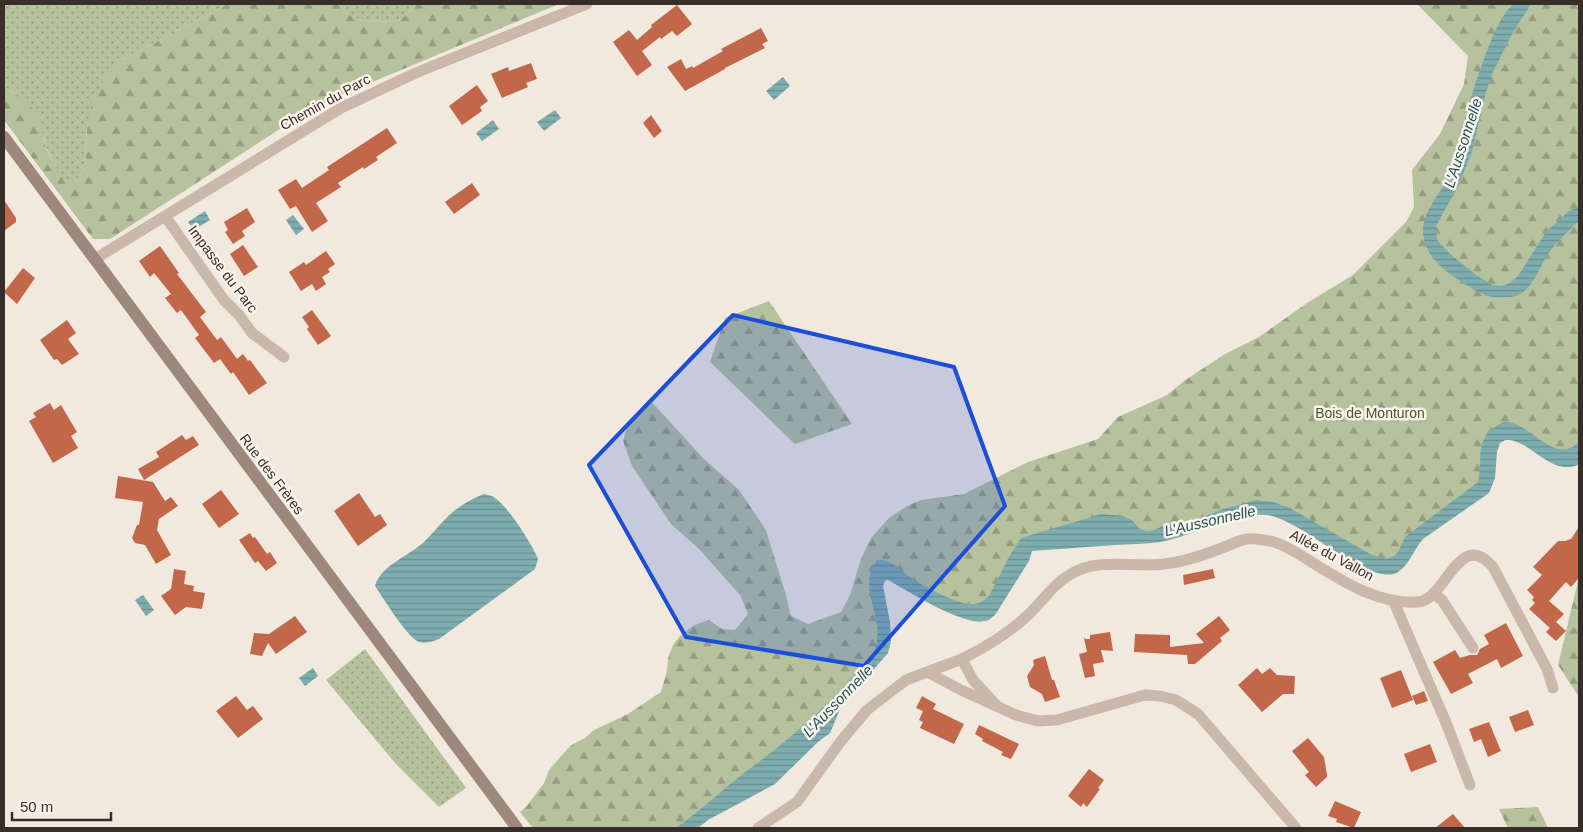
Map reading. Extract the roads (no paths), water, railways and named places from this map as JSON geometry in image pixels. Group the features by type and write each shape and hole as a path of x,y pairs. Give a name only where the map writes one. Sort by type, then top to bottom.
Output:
{"main road":[{"name":"Rue des Frères","path":"4,137 517,828"}],"street":[{"name":"Chemin du Parc","path":"95,259 341,108 364,96 516,31 587,4"},
{"name":"Impasse du Parc","path":"165,216 224,300 239,315 252,333 284,357"},
{"name":"Allée du Vallon","path":"758,828 797,802 841,741 867,710 906,680 962,659 997,641 1028,616 1059,581 1073,572 1091,566 1108,564 1132,566 1164,564 1200,556 1247,539 1258,539 1282,545 1356,588 1374,595 1393,600 1419,602 1428,599 1434,594"},
{"path":"1473,648 1442,600 1434,594 1461,560 1474,555 1482,558 1493,567 1547,669 1553,688"},
{"path":"1393,600 1447,725 1470,785"},
{"path":"962,659 973,680 998,707"},
{"path":"926,672 961,690 1027,719 1048,721 1145,695 1176,700 1198,714 1296,828"}],"water":[{"name":"L'Aussonnelle","path":"1513,4 1531,4 1512,34 1492,74 1472,152 1458,186 1436,226 1437,240 1450,254 1476,275 1492,285 1502,286 1510,283 1518,276 1546,232 1569,211 1579,207 1579,223 1576,223 1551,250 1533,281 1525,290 1514,296 1495,297 1479,292 1442,267 1426,247 1423,230 1427,213 1450,174 1470,100 1490,43 1502,17"},
{"path":"783,77 790,86 774,100 766,91"},
{"path":"555,110 561,118 544,131 537,122"},
{"path":"493,120 499,129 482,141 476,133"},
{"path":"205,211 210,220 194,230 188,222"},
{"path":"293,215 304,229 296,235 286,220"},
{"name":"L'Aussonnelle","path":"1504,422 1523,428 1542,441 1560,449 1569,448 1579,442 1579,464 1569,467 1560,466 1515,441 1507,440 1500,443 1497,452 1495,478 1489,493 1423,539 1406,565 1398,572 1386,575 1371,571 1297,527 1266,515 1253,515 1226,521 1160,542 1032,551 1029,561 995,615 986,621 975,621 950,613 922,600 888,580 885,581 883,586 890,622 891,641 888,653 841,707 830,733 818,742 775,784 708,820 698,828 676,828 805,724 847,683 871,656 877,639 877,628 869,582 871,571 877,560 891,563 911,578 947,597 963,603 974,604 989,596 1021,538 1101,514 1123,516 1132,520 1140,529 1154,530 1165,525 1192,522 1220,510 1256,500 1273,502 1288,507 1370,554 1385,559 1393,557 1398,552 1405,537 1478,482 1483,440 1494,428"},
{"path":"484,494 498,500 518,524 538,559 535,569 439,639 419,642 408,633 389,608 375,586 378,579 389,567 424,542 454,511 468,501"},
{"path":"143,595 154,610 146,616 135,600"},
{"path":"313,668 318,676 305,686 299,678"}],"park label":[{"name":"Bois de Monturon","path":"1370,413"}]}
